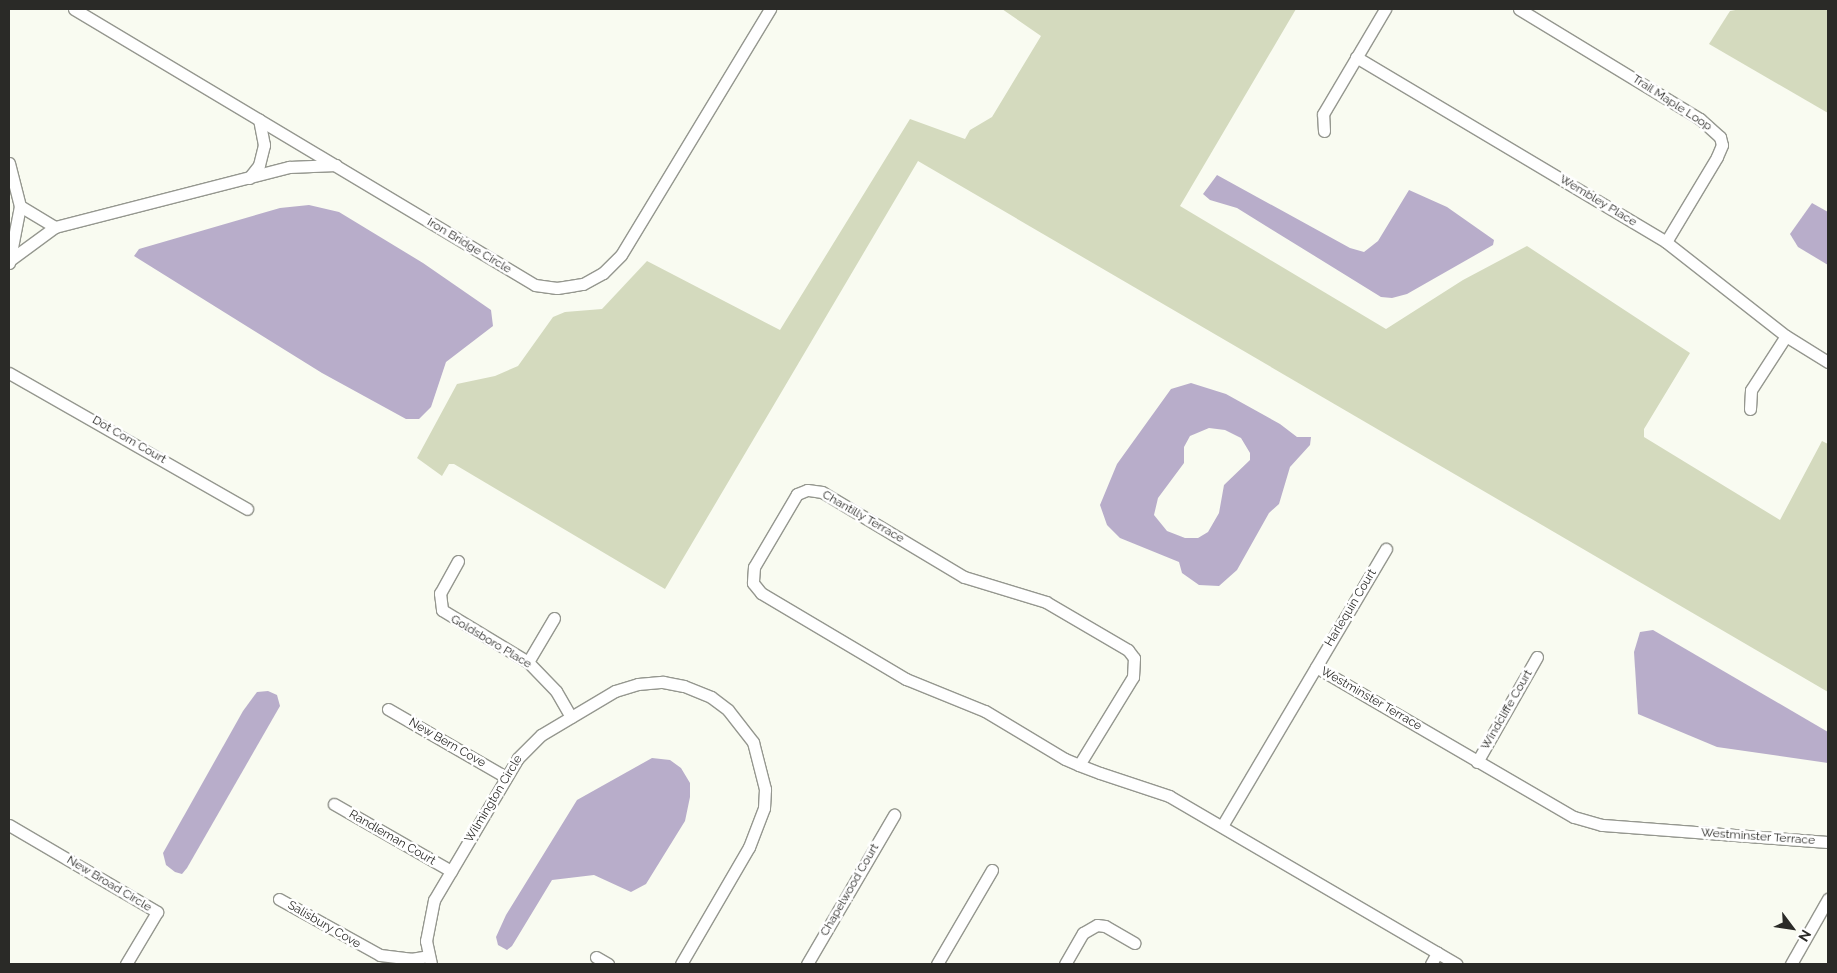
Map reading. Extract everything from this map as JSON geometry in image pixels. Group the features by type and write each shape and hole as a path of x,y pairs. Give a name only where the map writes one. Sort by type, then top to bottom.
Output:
{"street":[{"name":"Iron Bridge Circle","path":"74,9 535,285 557,288 583,284 603,273 621,255 770,9"},
{"path":"1324,131 1324,114 1386,9"},
{"name":"Trail Maple Loop","path":"1519,9 1700,119 1720,137 1722,145 1717,157 1666,242"},
{"name":"Wembley Place","path":"1356,57 1666,242 1786,336 1828,362"},
{"path":"249,178 259,165 264,145 259,119"},
{"path":"9,163 20,206 10,261"},
{"path":"10,261 55,228 289,167 336,165"},
{"path":"20,206 55,228"},
{"path":"1750,409 1752,390 1786,336"},
{"name":"Dot Com Court","path":"9,373 247,509"},
{"name":"Chantilly Terrace","path":"1079,765 1132,678 1134,658 1128,650 1046,602 964,576 822,492 807,490 797,494 754,567 753,583 761,593 906,679 985,711 1079,765 1169,796 1222,826"},
{"name":"Harlequin Court","path":"1316,667 1386,549"},
{"name":"Goldsboro Place","path":"458,561 440,593 442,610 528,662 550,683 571,717"},
{"path":"528,662 554,618"},
{"name":"Windcliffe Court","path":"1477,762 1537,657"},
{"name":"Westminster Terrace","path":"1222,826 1316,667 1554,807 1602,825 1828,842"},
{"name":"Wilmington Circle","path":"430,960 428,920 434,900 506,777 529,744 615,691 638,684 663,682 684,686 711,697 728,710 753,742 765,789 758,828 681,964"},
{"name":"New Bern Cove","path":"388,709 506,777"},
{"name":"Randleman Court","path":"334,804 451,871"},
{"name":"Chapelwood Court","path":"807,964 894,815"},
{"name":"New Broad Circle","path":"9,825 157,912 126,964"},
{"path":"1222,826 1456,964"},
{"path":"936,964 992,870"},
{"name":"Salisbury Cove","path":"279,899 380,955 430,960"},
{"path":"1791,964 1828,899"},
{"path":"1065,964 1083,933 1097,925 1105,926 1135,943"},
{"path":"1431,964 1438,953"},
{"path":"596,957 608,964"}],"green space":[{"path":"1002,9 1296,9 1180,206 1386,329 1463,280 1527,246 1690,353 1644,429 1644,437 1780,520 1822,441 1828,444 1828,692 918,161 665,589 454,464 449,464 442,476 417,458 457,384 495,376 518,366 553,317 565,312 602,309 647,261 780,330 910,119 965,139 970,130 992,117 1041,36"},
{"path":"1741,9 1828,9 1828,113 1709,44 1730,11"}],"shaded area":[{"path":"1217,175 1350,248 1364,252 1378,241 1409,190 1447,207 1494,240 1493,245 1407,294 1392,298 1381,297 1237,208 1210,200 1203,194"},
{"path":"1812,203 1828,212 1828,265 1798,247 1790,234"},
{"path":"309,205 339,212 423,263 491,310 493,326 446,362 431,407 419,419 406,419 322,373 134,256 139,249 280,208"},
{"path":"1191,383 1226,394 1280,424 1297,437 1311,437 1310,445 1290,467 1279,504 1269,513 1237,570 1219,586 1199,585 1182,573 1179,562 1120,538 1107,525 1100,505 1117,464 1171,389","holes":["1209,428 1225,430 1241,438 1250,453 1250,460 1224,485 1219,513 1208,532 1198,538 1185,538 1167,531 1154,515 1158,498 1184,463 1184,447 1190,436"]},
{"path":"1653,630 1828,732 1828,763 1717,747 1638,714 1634,652 1640,632"},
{"path":"268,691 277,695 280,706 187,868 182,874 175,872 166,865 163,853 243,711 257,692"},
{"path":"652,758 670,760 681,768 690,783 690,797 685,821 646,884 631,892 594,875 552,880 512,946 507,950 498,945 496,937 506,915 577,800"}]}
